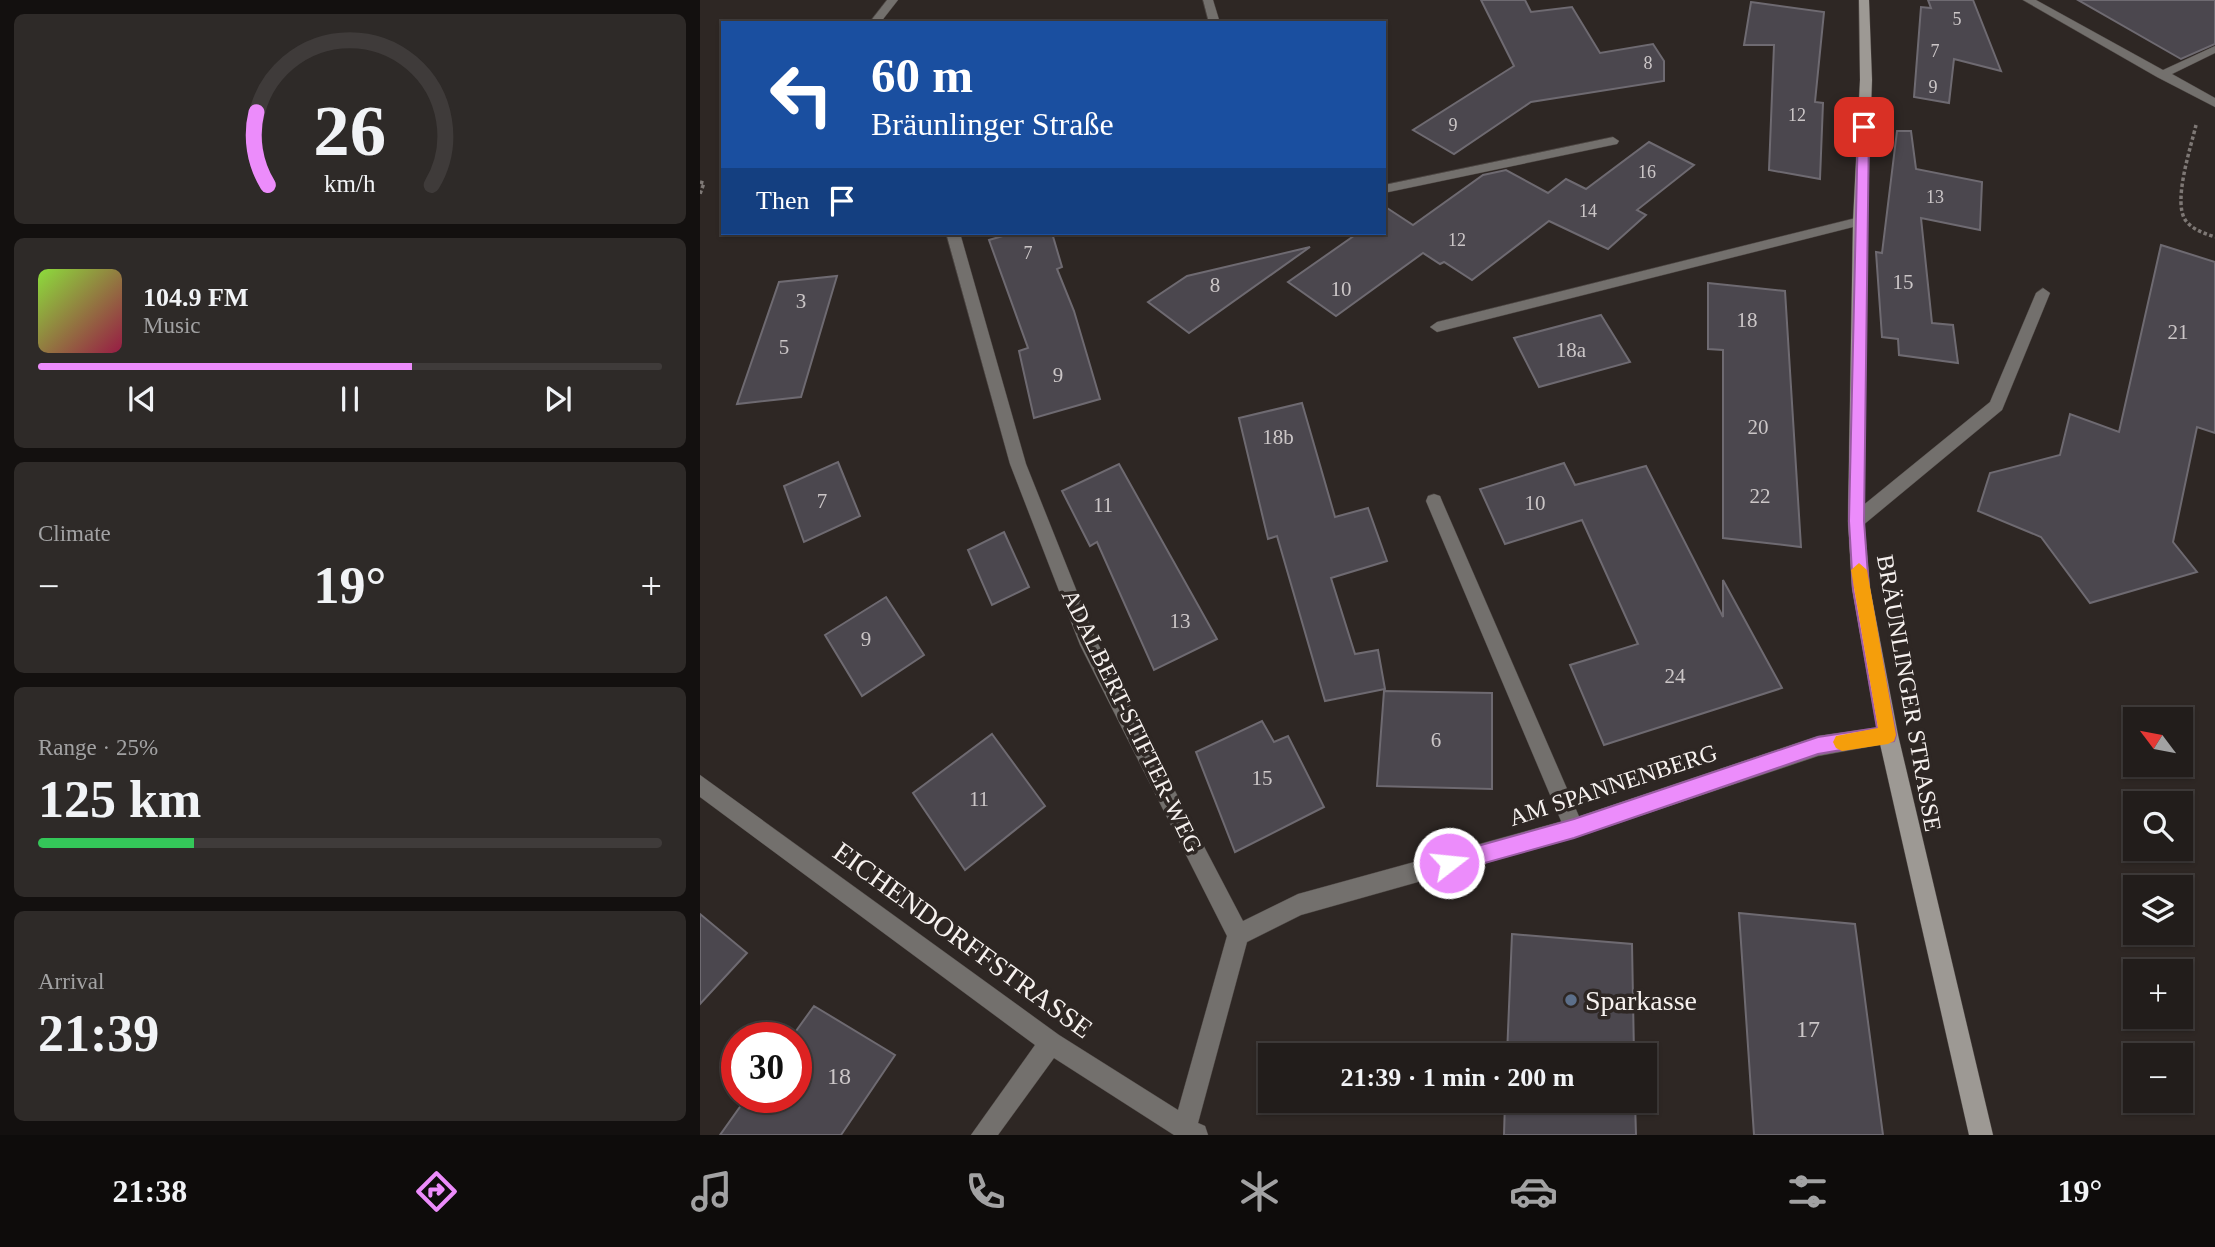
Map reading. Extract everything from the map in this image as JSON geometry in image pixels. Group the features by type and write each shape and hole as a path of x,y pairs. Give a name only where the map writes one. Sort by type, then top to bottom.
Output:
{"main road":[{"name":"BRÄUNLINGER STRASSE","path":"1864,0 1866,80 1860,221 1856,521 1861,589 1888,735 1981,1135"}],"street":[{"path":"876,21 892,0"},
{"path":"1209,0 1214,21"},
{"path":"2028,0 2215,103"},
{"path":"2161,75 2215,49"},
{"path":"1386,189 1614,141"},
{"path":"1437,327 1860,221"},
{"name":"ADALBERT-STIFTER-WEG","path":"954,235 1017,464 1084,632 1238,935"},
{"path":"1856,521 1996,406 2043,293"},
{"path":"1434,501 1574,828"},
{"name":"AM SPANNENBERG","path":"1238,935 1298,905 1574,828 1818,746 1888,735"},
{"name":"EICHENDORFFSTRASSE","path":"700,785 1051,1044 1191,1131"},
{"path":"1191,1131 1238,935"},
{"path":"983,1135 1051,1044"}],"path":[{"path":"2202,96 2180,206 2186,221 2203,233 2215,237"},
{"path":"700,182 704,183 700,194"}],"building":[{"path":"1481,0 1525,0 1531,12 1572,7 1600,53 1653,44 1664,61 1664,81 1531,102 1454,154 1413,130 1514,66"},
{"path":"1928,0 1973,0 2001,71 1954,59 1949,103 1914,97 1921,7 1931,8"},
{"path":"2078,0 2215,0 2215,44 2181,59"},
{"path":"1751,2 1824,12 1815,102 1823,103 1820,179 1769,170 1774,45 1744,45"},
{"path":"1897,131 1911,131 1916,169 1982,182 1980,230 1921,218 1932,323 1953,325 1958,363 1899,355 1898,339 1882,337 1876,252 1882,253"},
{"path":"1649,142 1694,165 1637,210 1646,215 1608,249 1549,221 1472,280 1444,262 1440,264 1423,253 1336,316 1288,282 1355,235 1386,235 1386,207 1413,225 1483,175 1506,170 1548,193 1566,179 1586,189"},
{"path":"1006,235 1053,235 1062,267 1057,269 1074,311 1100,399 1034,418 1019,351 1028,348 989,240"},
{"path":"2161,245 2215,262 2215,433 2197,427 2173,542 2197,572 2090,603 2041,537 1978,511 1990,473 2060,455 2070,414 2119,432"},
{"path":"1310,247 1189,333 1148,302 1187,276"},
{"path":"837,276 801,397 737,404 779,282"},
{"path":"1708,283 1785,291 1801,547 1723,538 1723,350 1708,349"},
{"path":"1601,315 1630,362 1539,387 1514,338"},
{"path":"1302,403 1335,517 1368,508 1387,561 1331,578 1355,654 1378,650 1385,689 1325,701 1277,536 1268,539 1239,418"},
{"path":"838,462 860,516 804,542 784,486"},
{"path":"1564,463 1575,485 1646,466 1723,617 1723,580 1782,688 1604,745 1570,665 1638,644 1582,520 1505,544 1480,489"},
{"path":"1119,464 1217,639 1154,670 1097,542 1090,546 1062,491"},
{"path":"1004,532 1029,587 992,605 968,550"},
{"path":"886,597 924,655 862,696 825,635"},
{"path":"1384,691 1492,693 1492,789 1377,786"},
{"path":"1262,721 1274,742 1288,736 1324,807 1235,852 1196,752"},
{"path":"992,734 1045,806 965,870 913,793"},
{"path":"1739,913 1855,924 1883,1135 1754,1135"},
{"path":"700,914 747,953 700,1004"},
{"name":"Sparkasse","path":"1512,934 1632,944 1634,1043 1507,1043"},
{"path":"814,1006 895,1055 841,1135 720,1135 736,1113 812,1113 812,1022 802,1022"},
{"path":"1505,1113 1635,1113 1636,1135 1504,1135"}],"slow traffic":[{"path":"1842,742 1888,735 1859,570"}],"place":[{"name":"Sparkasse","path":"1571,1000"}],"route":[{"path":"1449,863 1574,828 1818,746 1888,735 1861,589 1856,521 1864,127"}]}
